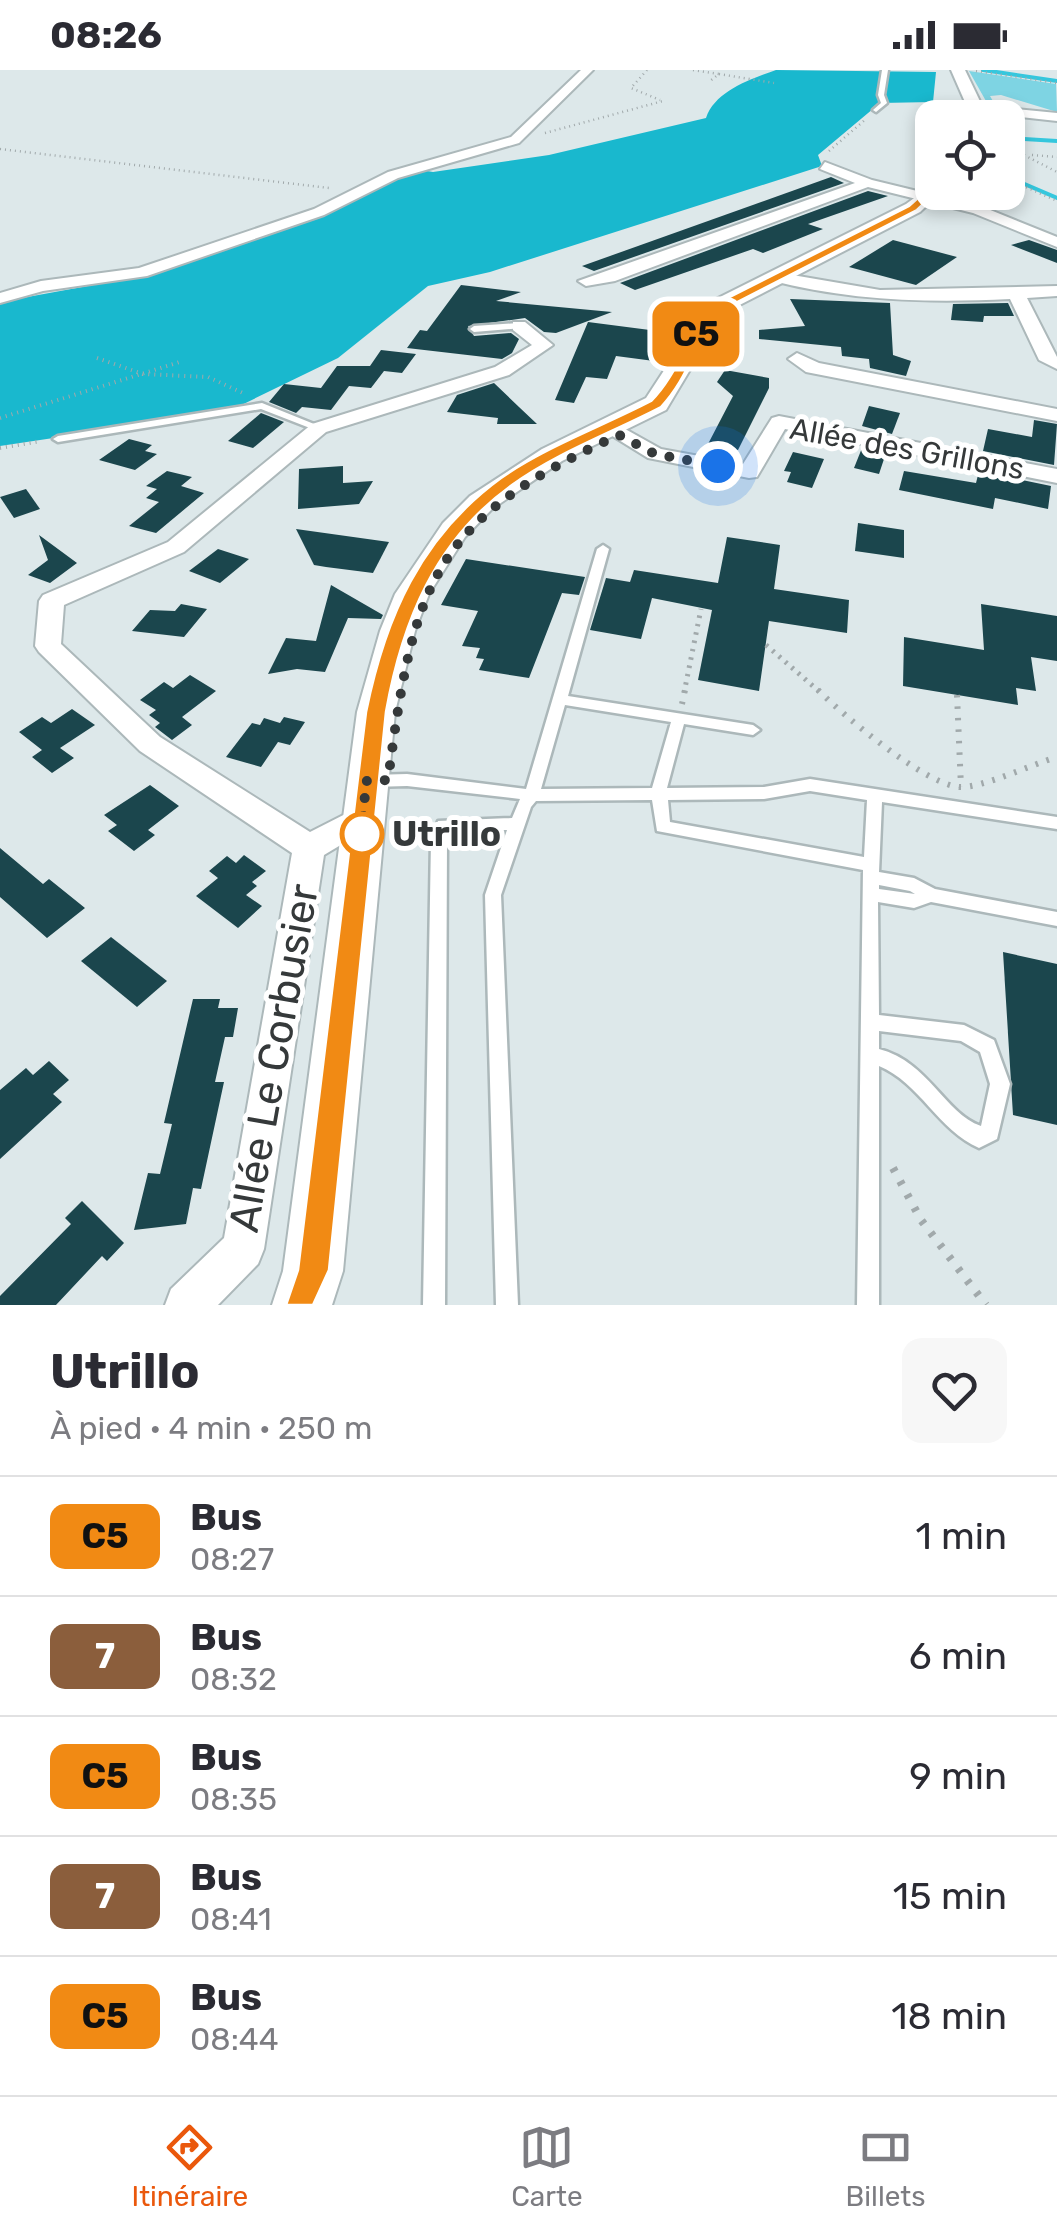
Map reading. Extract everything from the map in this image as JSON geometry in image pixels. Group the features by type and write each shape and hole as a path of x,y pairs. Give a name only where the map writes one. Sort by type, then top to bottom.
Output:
{"main road":[{"path":"958,70 972,100"},
{"path":"311,1294 365,799 388,652 411,589 426,564 467,515 508,480 656,404 673,386 696,332 716,308 915,202"}],"street":[{"path":"0,298 41,286 141,273 319,212 393,175 522,138 560,92 588,70"},
{"path":"1025,114 1057,118"},
{"path":"825,166 867,183 915,192"},
{"path":"586,281 609,278 867,183"},
{"path":"978,210 1057,242"},
{"path":"784,273 837,290 922,296 1057,291"},
{"path":"1016,293 1048,360 1057,363"},
{"path":"365,799 309,848 150,744 48,646 52,602 176,547 319,428 502,370 544,345 519,326"},
{"path":"796,360 813,368 1057,414"},
{"name":"Allée des Grillons","path":"611,429 655,454 749,472 779,422 1057,476"},
{"name":"Allée Le Corbusier","path":"187,1305 243,1249 309,848"}],"lane":[{"path":"876,110 884,103 881,95 885,70"},
{"path":"474,329 519,326"},
{"path":"58,438 262,406 319,428"},
{"path":"507,1305 493,894 517,824 532,795 602,549"},
{"path":"558,699 753,730"},
{"path":"680,718 659,791 663,827 870,879 914,901 932,895 1057,919"},
{"path":"365,799 407,780 532,795 764,792 810,785 1057,823"},
{"path":"868,1305 870,879 875,795"},
{"path":"434,1305 439,840 444,825 517,824"},
{"path":"869,1022 964,1034 987,1046 1000,1084 990,1132 978,1138 962,1130 935,1096 892,1058 869,1056"}],"path":[{"path":"522,138 663,101 631,88 647,70"},
{"path":"693,70 774,83"},
{"path":"973,70 1030,82 1057,83"},
{"path":"710,81 718,74"},
{"path":"825,166 822,156 876,110"},
{"path":"0,149 362,192"},
{"path":"1057,157 1024,154 1057,172"},
{"path":"1025,187 1057,201"},
{"path":"97,358 136,372 208,378 238,389 262,406"},
{"path":"0,418 136,372 183,361"},
{"path":"0,448 58,438"},
{"path":"680,718 700,609"},
{"path":"766,645 886,748 936,779 960,788 1057,757"},
{"path":"957,695 960,788"},
{"path":"869,1146 890,1163 921,1220 986,1305"}],"shaded area":[{"path":"776,70 936,72 933,100 880,103 818,155 822,166 490,272 428,286 338,358 227,412 0,446 0,302 137,277 333,210 386,181 421,170 433,172 549,155 706,118 717,100 745,82"},
{"path":"969,71 1056,84 1057,112 1001,95 985,100"}],"building":[{"path":"831,177 844,183 594,271 582,266"},
{"path":"868,191 888,196 808,224 823,229 763,253 753,249 635,290 620,283"},
{"path":"893,240 957,257 916,285 849,267"},
{"path":"1029,240 1057,250 1057,263 1011,245"},
{"path":"461,285 521,292 496,301 612,312 556,333 544,332 525,318 468,326 474,336 511,333 519,339 512,353 502,359 407,348 420,330 427,331"},
{"path":"790,299 890,303 893,355 911,361 906,376 870,368 869,359 842,356 841,347 759,339 759,330 805,326"},
{"path":"1008,303 1014,316 984,316 983,322 951,320 953,304"},
{"path":"588,322 673,333 663,356 654,361 616,356 607,379 586,377 574,403 555,400"},
{"path":"381,350 416,354 402,373 384,371 371,388 349,386 331,410 302,407 296,413 269,402 284,384 321,388 337,366 370,366"},
{"path":"725,370 769,378 769,388 738,450 708,444 733,396 717,382"},
{"path":"494,383 537,424 497,424 498,418 447,412 457,395"},
{"path":"869,406 900,413 892,434 862,426"},
{"path":"261,413 284,422 253,448 228,441"},
{"path":"1034,420 1057,424 1054,465 983,451 988,429 1032,437"},
{"path":"129,439 152,445 145,451 157,454 135,470 99,460"},
{"path":"862,448 886,453 879,474 854,468"},
{"path":"793,452 824,459 812,488 787,482 791,472 784,471"},
{"path":"343,466 343,483 373,481 359,504 298,509 299,469"},
{"path":"167,471 192,477 181,486 204,493 156,533 129,526 159,502 146,498 157,489 146,486"},
{"path":"904,471 976,483 979,471 1051,486 1048,509 995,498 993,509 899,490"},
{"path":"26,489 40,509 14,518 0,497"},
{"path":"858,523 904,530 904,558 855,551"},
{"path":"296,529 389,542 373,573 326,567 314,565"},
{"path":"39,535 77,563 50,583 28,575 48,560"},
{"path":"727,537 780,545 774,589 849,600 847,633 769,621 759,691 698,680 712,610 652,598 641,639 590,630 606,578 630,582 634,570 718,583"},
{"path":"218,549 249,559 220,583 189,571"},
{"path":"466,559 585,577 579,595 562,593 529,678 479,670 484,659 476,658 480,648 462,646 478,611 441,605"},
{"path":"331,585 383,615 381,619 348,618 325,672 297,669 268,674 286,638 316,641"},
{"path":"181,604 207,609 184,637 132,631 150,610 175,611"},
{"path":"981,604 1057,616 1057,661 1031,657 1036,691 1016,688 1018,705 903,686 904,637 984,650"},
{"path":"190,675 216,691 182,717 192,725 172,740 155,727 160,723 149,715 156,710 140,700 164,682 173,688"},
{"path":"72,709 95,725 60,748 74,758 52,773 32,757 42,750 19,732 42,717 51,723"},
{"path":"284,717 305,722 290,745 278,742 261,767 226,757 252,723 260,725 264,718 280,723"},
{"path":"150,785 179,806 148,830 155,835 134,851 108,831 117,825 104,815"},
{"path":"0,848 43,884 49,879 85,908 47,938 0,897"},
{"path":"244,855 266,871 252,882 257,886 246,895 262,906 238,928 196,896 218,878 209,871 227,856 236,863"},
{"path":"111,937 167,981 137,1007 81,961"},
{"path":"1003,952 1057,964 1057,1125 1013,1115"},
{"path":"193,999 220,999 218,1008 238,1008 233,1037 225,1037 215,1082 224,1082 201,1189 193,1188 186,1224 134,1230 148,1173 160,1174 172,1124 164,1123"},
{"path":"49,1061 69,1080 53,1094 62,1102 0,1159 0,1090 26,1068 33,1075"},
{"path":"82,1201 124,1243 107,1261 102,1256 56,1305 0,1305 0,1296 71,1224 65,1218"}],"waterway":[{"path":"983,70 1057,81"},
{"path":"1025,139 1057,141"},
{"path":"1025,184 1057,198"}],"bus line":[{"name":"C5","path":"302,1305 313,1270 376,712 388,652 411,589 426,564 467,515 508,480 656,404 683,371 696,332 716,308 915,207"}],"place":[{"name":"Utrillo","path":"362,834"}],"route":[{"path":"362,834 366,781 388,780 412,630 438,572 466,532 520,485 558,462 619,435 655,454 718,466"}]}
